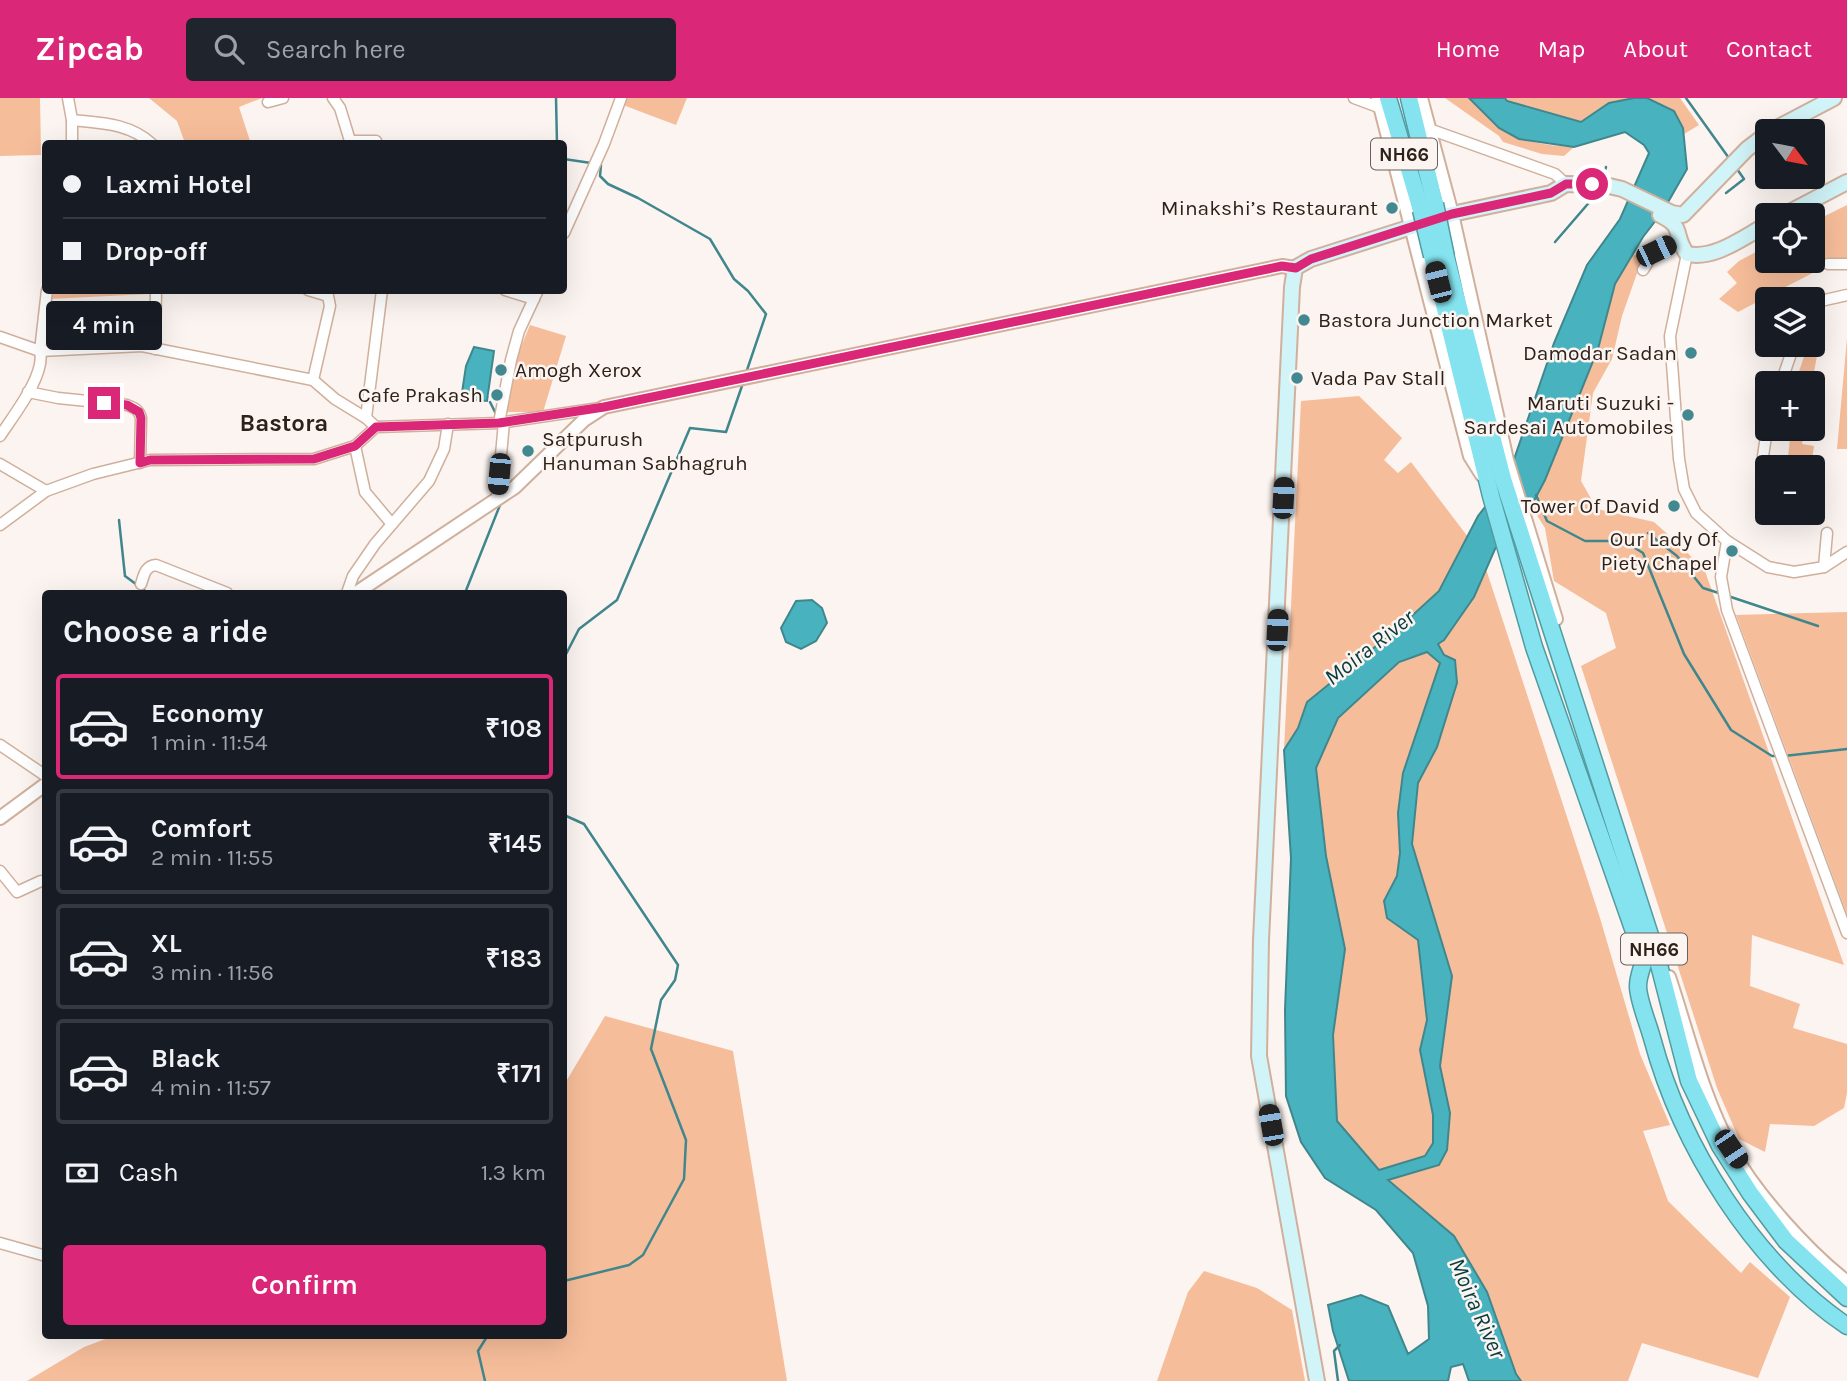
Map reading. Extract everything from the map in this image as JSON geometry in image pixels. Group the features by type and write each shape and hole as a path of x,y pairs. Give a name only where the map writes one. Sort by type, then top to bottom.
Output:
{"highway":[{"name":"NH66","path":"1409,98 1439,257 1534,647 1644,960 1638,987 1660,1067 1698,1153 1733,1209 1762,1248 1793,1280 1847,1326"},
{"name":"NH66","path":"1382,102 1428,207"},
{"name":"NH66","path":"1494,486 1533,557 1657,957 1689,1081 1720,1146 1757,1202 1786,1241 1847,1298"}],"main road":[{"path":"1794,119 1834,98"},
{"path":"1674,225 1755,142"},
{"path":"1807,203 1847,182"},
{"path":"1317,1381 1259,1056 1261,940 1296,268 1311,259 1452,214 1551,193 1566,184 1592,184 1620,192 1674,225 1687,254 1699,257 1755,231"}],"street":[{"path":"68,98 72,140"},
{"path":"268,102 283,98"},
{"path":"333,98 340,108 350,140"},
{"path":"567,226 621,98"},
{"path":"1354,98 1382,102 1470,456 1494,486"},
{"path":"1421,98 1452,214 1507,460 1533,557 1563,642 1704,1088 1731,1149 1755,1185 1798,1235 1847,1282"},
{"path":"72,120 115,125 140,133 148,140"},
{"path":"1429,129 1555,174 1566,184"},
{"path":"1643,270 1674,225"},
{"path":"1687,254 1670,336 1679,459 1684,489 1696,513 1727,541 1769,567 1794,572 1824,567 1847,552"},
{"path":"1828,264 1847,264"},
{"path":"0,525 46,491 93,474 150,460 314,459 355,446 376,427 501,421 604,407 1282,266 1296,268"},
{"path":"0,436 29,392 42,360 40,351 47,294"},
{"path":"155,349 156,294"},
{"path":"313,380 330,306 328,296 321,294"},
{"path":"366,418 382,294"},
{"path":"501,497 501,421 511,360 519,331 536,295"},
{"path":"1825,300 1847,295"},
{"path":"0,337 40,351 142,346 313,380 376,427"},
{"path":"29,392 135,408 141,418 140,463"},
{"path":"361,590 515,487 584,420 604,407"},
{"path":"348,590 353,576 391,523 429,481 444,449 448,424"},
{"path":"355,446 365,492 391,523"},
{"path":"0,464 46,491"},
{"path":"1824,567 1827,533"},
{"path":"1727,541 1721,577 1727,610 1847,933"},
{"path":"141,584 146,569 150,565 156,565 219,590"},
{"path":"0,745 42,773"},
{"path":"0,818 42,786"},
{"path":"0,871 17,892 41,881"},
{"path":"0,1243 42,1255"}],"shaded area":[{"path":"0,98 40,98 41,155 0,156"},
{"path":"149,98 262,98 239,107 250,140 184,140 177,121"},
{"path":"625,98 687,98 676,125 623,105"},
{"path":"1445,98 1469,98 1515,136 1555,146 1574,147 1564,156 1542,154 1503,142 1499,136"},
{"path":"1505,98 1634,98 1609,103 1581,122 1507,101"},
{"path":"1647,98 1680,98 1699,125 1684,134 1676,115"},
{"path":"1847,205 1847,262 1825,267 1825,216"},
{"path":"1755,252 1755,273 1813,273 1786,287 1755,287 1755,303 1738,312 1719,299 1737,283 1727,272 1739,261"},
{"path":"1633,254 1642,259 1622,316 1612,359 1593,393 1581,481 1597,509 1654,522 1705,571 1844,965 1752,935 1750,986 1800,1004 1793,1028 1847,1044 1847,1093 1844,1108 1814,1126 1770,1124 1765,1152 1739,1139 1717,1088 1581,666 1616,648 1606,613 1554,581 1545,528 1531,506 1545,480 1598,349 1615,284"},
{"path":"49,294 149,294 49,299"},
{"path":"530,325 566,336 543,412 506,412 516,359"},
{"path":"1847,338 1847,449 1837,449"},
{"path":"1804,357 1817,357 1814,371 1799,371"},
{"path":"1359,396 1402,438 1384,460 1398,473 1411,462 1468,537 1439,591 1402,625 1307,702 1298,728 1284,750 1301,401"},
{"path":"1790,441 1803,441 1802,444 1814,446 1813,455 1788,455"},
{"path":"1486,569 1600,918 1640,1054 1670,1125 1643,1131 1668,1201 1741,1273 1750,1262 1790,1297 1758,1378 1642,1343 1628,1381 1521,1381 1516,1374 1487,1292 1454,1236 1387,1180 1337,1121 1333,1035 1345,949 1326,856 1316,768 1337,718 1399,662 1427,652 1444,640 1474,597"},
{"path":"1847,612 1847,914 1736,615"},
{"path":"605,1016 733,1051 787,1381 27,1381 84,1347 105,1339 567,1339 567,1080"},
{"path":"1204,1271 1257,1288 1292,1310 1305,1381 1157,1381 1188,1292"}],"water":[{"name":"Moira River","path":"1469,98 1505,98 1507,101 1581,122 1609,103 1647,98 1674,111 1683,128 1687,169 1615,284 1598,349 1545,480 1527,514 1495,549 1474,597 1444,640 1438,644 1444,655 1455,660 1457,683 1437,747 1418,783 1412,844 1452,976 1440,1066 1450,1113 1447,1150 1439,1165 1388,1180 1454,1236 1487,1292 1516,1374 1521,1381 1469,1381 1463,1364 1451,1367 1448,1381 1349,1381 1333,1331 1328,1305 1361,1295 1388,1306 1408,1354 1429,1339 1428,1306 1413,1253 1376,1210 1325,1178 1301,1142 1286,1096 1285,1010 1291,858 1284,750 1298,728 1307,702 1402,625 1439,591 1478,516 1511,468 1554,343 1587,265 1620,219 1649,153 1644,145 1625,132 1574,147 1519,139 1499,128","holes":["1427,652 1440,663 1403,773 1398,813 1400,853 1397,876 1384,901 1387,918 1418,940 1427,1020 1420,1050 1433,1115 1433,1143 1425,1156 1379,1170 1337,1121 1333,1035 1345,949 1326,856 1316,768 1338,718 1399,662"]},
{"path":"474,347 494,351 487,401 461,399 466,366"},
{"path":"812,600 822,608 827,623 816,641 801,649 786,642 781,628 796,601"}],"waterway":[{"path":"556,98 557,140"},
{"path":"1686,98 1731,161"},
{"path":"567,159 591,163"},
{"path":"598,164 601,165 600,176 608,184 710,239 734,279 748,291 766,314 746,373"},
{"path":"1602,181 1606,167"},
{"path":"1726,193 1744,179 1737,169"},
{"path":"1555,242 1599,191"},
{"path":"567,652 579,629 617,600 690,428 726,432 743,383"},
{"path":"490,402 498,418"},
{"path":"503,490 507,428"},
{"path":"1536,495 1547,521 1585,541 1624,541 1643,553 1684,654 1731,730 1772,756 1778,756"},
{"path":"466,590 502,500"},
{"path":"119,520 125,576 144,590"},
{"path":"1648,533 1677,556 1703,588 1722,594"},
{"path":"1728,596 1818,626"},
{"path":"1784,756 1847,749"},
{"path":"567,816 584,824 678,965 675,980 661,1000 651,1049 686,1140 684,1179 643,1255 629,1265 567,1280"},
{"path":"485,1381 478,1351 486,1339"},
{"path":"1338,1381 1334,1351 1340,1345"}],"place":[{"name":"Minakshi’s Restaurant","path":"1392,208"},
{"name":"Bastora Junction Market","path":"1304,320"},
{"name":"Damodar Sadan","path":"1691,353"},
{"name":"Amogh Xerox","path":"501,370"},
{"name":"Vada Pav Stall","path":"1297,378"},
{"name":"Cafe Prakash","path":"497,395"},
{"name":"Maruti Suzuki - Sardesai Automobiles","path":"1688,415"},
{"name":"Satpurush Hanuman Sabhagruh","path":"528,451"},
{"name":"Tower Of David","path":"1674,506"},
{"name":"Our Lady Of Piety Chapel","path":"1732,551"}],"district":[{"name":"Bastora","path":"284,423"}],"route":[{"path":"104,403 127,405 139,412 140,463 150,460 314,459 355,446 376,427 499,423 604,407 1282,266 1296,268 1311,259 1452,214 1551,193 1566,184 1592,184"}]}
